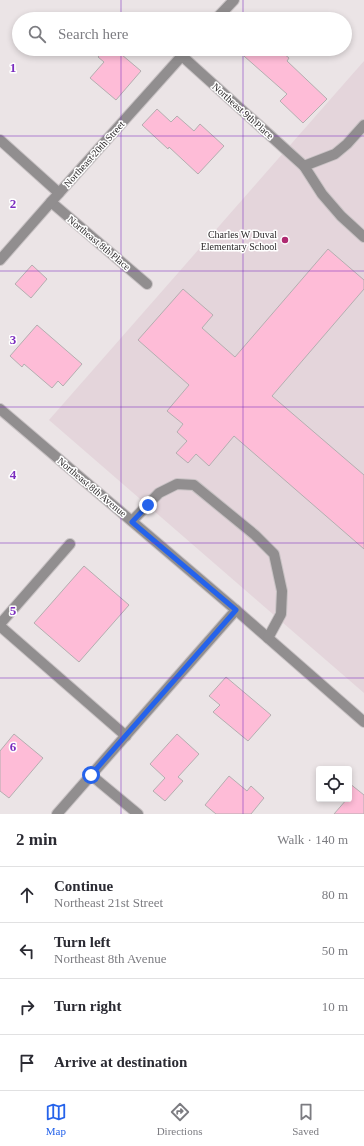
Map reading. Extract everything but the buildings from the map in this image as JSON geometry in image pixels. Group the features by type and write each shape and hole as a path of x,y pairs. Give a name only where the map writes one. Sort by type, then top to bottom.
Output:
{"street":[{"path":"223,12 234,0"},
{"name":"Northeast 20th Street","path":"0,260 181,56"},
{"name":"Northeast 9th Place","path":"189,56 304,166 322,194 341,216 364,237"},
{"path":"304,166 335,154 347,144 364,125"},
{"path":"0,140 59,193"},
{"name":"Northeast 8th Place","path":"50,202 147,284"},
{"name":"Northeast 8th Avenue","path":"0,409 236,610 364,722"},
{"path":"132,522 159,493 177,484 194,485 256,535 274,554 282,591 281,614 268,638"},
{"path":"70,544 0,625 126,736"},
{"path":"57,814 236,610"},
{"path":"91,775 138,814"}],"shaded area":[{"name":"Charles W Duval Elementary School","path":"364,61 364,693 49,420"}],"place":[{"name":"Charles W Duval Elementary School","path":"285,240"}],"route":[{"path":"91,775 236,610 132,522 148,505"}]}
